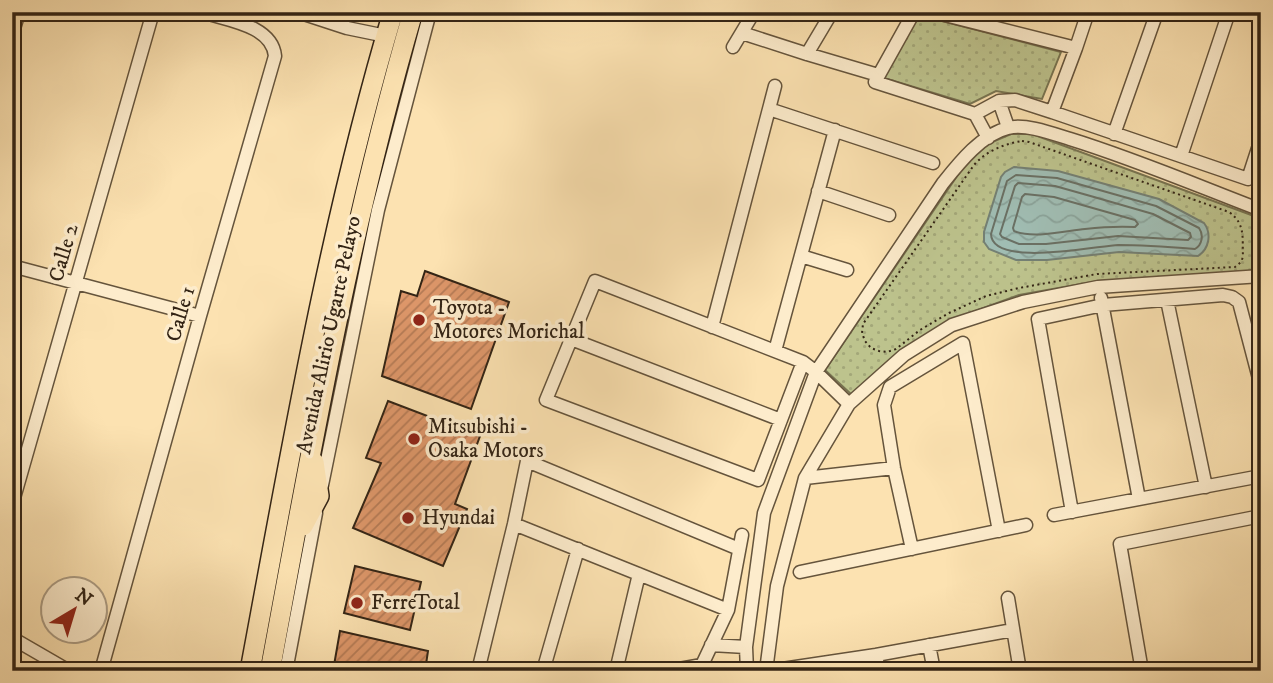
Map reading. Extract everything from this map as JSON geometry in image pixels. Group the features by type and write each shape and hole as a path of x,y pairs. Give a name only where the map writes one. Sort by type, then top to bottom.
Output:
{"highway":[{"name":"Avenida Alirio Ugarte Pelayo","path":"250,671 301,402 343,202 393,12"},
{"name":"Avenida Alirio Ugarte Pelayo","path":"270,671 362,207 414,12"},
{"path":"294,542 319,496 312,451"}],"street":[{"path":"12,35 19,12"},
{"name":"Calle 2","path":"12,505 153,12"},
{"name":"Calle 1","path":"101,671 275,56 268,38 256,29 202,12"},
{"path":"298,12 347,28 386,36"},
{"name":"Avenida Alirio Ugarte Pelayo","path":"286,671 378,211 430,12"},
{"path":"733,47 754,12"},
{"path":"807,54 832,12"},
{"path":"914,12 875,82 975,114 988,138"},
{"path":"933,12 1076,48"},
{"path":"1052,112 1088,12"},
{"path":"1114,134 1157,12"},
{"path":"1181,156 1229,12"},
{"path":"742,33 878,75"},
{"path":"712,327 775,86"},
{"path":"975,114 999,102 1015,100 1248,179 1261,139"},
{"path":"999,102 1008,127"},
{"path":"769,108 933,163"},
{"path":"747,671 746,647 764,513 816,372 943,183 965,155 1008,127 1038,129 1109,151 1261,210"},
{"path":"775,351 835,130"},
{"path":"818,191 889,215"},
{"path":"800,256 847,270"},
{"path":"12,266 200,316"},
{"path":"1013,630 768,671 777,586 805,478 849,404 904,355 952,325 1023,302 1098,287 1261,276"},
{"path":"803,362 758,480 546,400 595,281 803,362 849,404"},
{"path":"1098,287 1139,499"},
{"path":"1072,512 1038,319 1103,305 1223,295 1232,297 1239,302 1261,386"},
{"path":"1167,300 1206,487"},
{"path":"571,339 781,420"},
{"path":"912,549 894,468 884,404 890,387 963,343 999,531"},
{"path":"478,671 527,461 739,549"},
{"path":"805,478 894,468"},
{"path":"1054,515 1261,476"},
{"path":"1142,671 1120,544 1261,516"},
{"path":"514,524 728,610"},
{"path":"800,572 1026,526"},
{"path":"668,671 702,668 728,610 742,535"},
{"path":"543,671 578,549"},
{"path":"616,671 639,574"},
{"path":"1008,598 1020,671"},
{"path":"12,638 69,671"},
{"path":"711,645 746,647"},
{"path":"929,645 934,671"},
{"path":"876,655 879,671"}],"path":[{"path":"1014,142 1029,142 1229,212 1241,225 1243,257 1236,267 1097,274 986,296 949,313 920,330 896,349 887,352 871,348 865,341 863,324 974,165 987,153 1014,142"}],"green space":[{"path":"919,15 1061,52 1042,99 996,91 970,104 884,78"},
{"path":"1011,134 1032,134 1254,216 1252,271 1098,281 1019,295 951,320 906,347 852,395 825,370 968,160 990,143"}],"water":[{"path":"1014,167 1058,171 1159,199 1204,223 1209,236 1207,245 1198,256 1119,252 1047,260 1016,260 989,249 984,242 984,232 1001,177"}],"building":[{"path":"425,271 509,302 471,409 382,376 401,291 417,296"},
{"path":"388,401 480,436 455,504 467,509 443,566 353,528 381,463 366,458"},
{"path":"355,566 421,582 410,630 344,613"},
{"path":"340,631 428,651 425,671 333,671"}],"place":[{"name":"Toyota - Motores Morichal","path":"419,320"},
{"name":"Mitsubishi - Osaka Motors","path":"414,439"},
{"name":"Hyundai","path":"408,518"},
{"name":"FerreTotal","path":"357,603"}]}
